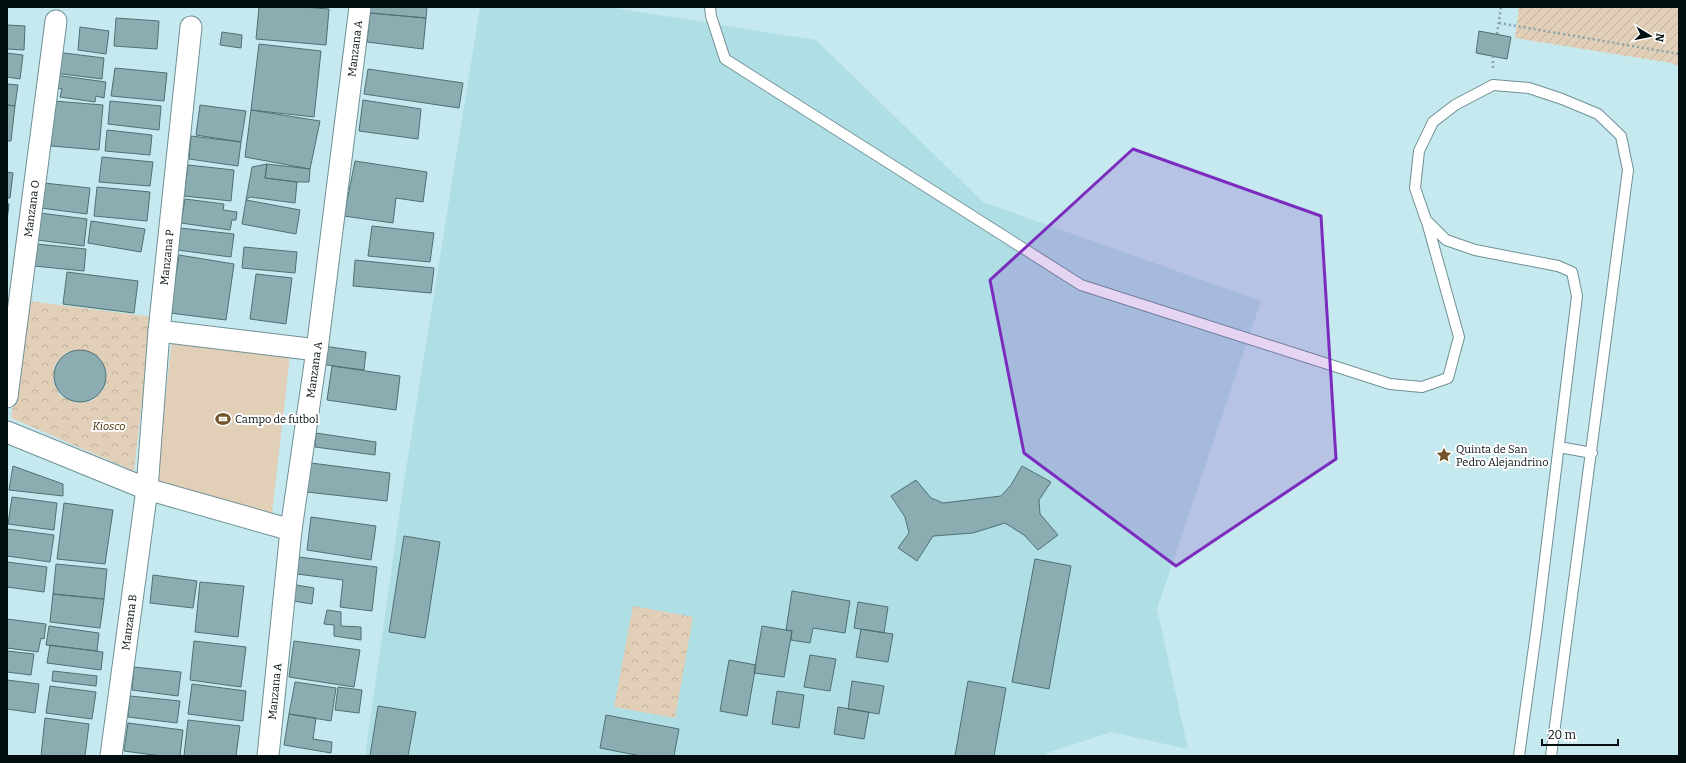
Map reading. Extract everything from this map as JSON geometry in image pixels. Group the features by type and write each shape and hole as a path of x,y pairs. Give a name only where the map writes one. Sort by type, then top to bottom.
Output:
{"street":[{"name":"Manzana A","path":"268,756 291,530 317,350 360,7"},
{"name":"Manzana O","path":"7,396 56,21"},
{"name":"Manzana P","path":"147,489 159,331 191,27"},
{"path":"159,331 317,350"},
{"path":"7,432 147,489 291,530"},
{"name":"Manzana B","path":"111,756 147,489"}],"lane":[{"path":"710,7 711,16 725,59 1081,285 1390,384 1422,387 1448,378 1459,337 1426,220 1415,188 1418,151 1433,122 1455,106 1493,85 1529,88 1562,99 1598,114 1621,136 1628,170 1551,756"},
{"path":"1426,220 1446,240 1475,250 1558,266 1572,272 1577,296 1537,626 1519,756"},
{"path":"1559,447 1592,453"}],"path":[{"path":"1497,34 1501,7"},
{"path":"1499,23 1679,54"}],"highlighted area":[{"path":"1133,149 1321,216 1336,459 1176,566 1024,453 990,280"}],"shaded area":[{"path":"480,7 609,7 816,40 983,202 1261,301 1157,609 1188,749 1111,732 1047,753 1045,756 365,756 403,488"}],"green space":[{"path":"1519,7 1679,7 1679,66 1671,63 1515,38"},
{"name":"Kiosco","path":"29,301 152,317 134,471 11,418","holes":["84,350 99,357 107,372 104,389 92,401 76,403 60,396 53,381 55,364 67,352"]},
{"name":"Campo de futbol","path":"172,339 290,355 272,514 156,484"},
{"path":"633,606 693,617 675,718 614,707"}],"building":[{"path":"259,7 303,7 329,9 326,45 256,39"},
{"path":"370,7 427,7 426,18 370,13"},
{"path":"370,13 426,18 423,49 367,42"},
{"path":"116,18 159,21 157,49 114,46"},
{"path":"7,25 25,26 24,50 7,49"},
{"path":"80,27 109,31 106,54 78,50"},
{"path":"1479,31 1511,37 1507,59 1476,53"},
{"path":"222,32 242,35 241,48 220,45"},
{"path":"259,44 321,51 314,117 251,110"},
{"path":"56,52 104,58 102,79 54,73"},
{"path":"7,53 23,55 20,79 7,77"},
{"path":"115,68 167,73 164,101 111,96"},
{"path":"368,69 463,83 459,108 364,94"},
{"path":"55,75 106,82 104,98 96,96 95,102 60,97 62,89 54,88"},
{"path":"7,84 18,85 15,106 7,105"},
{"path":"363,100 421,109 418,139 359,131"},
{"path":"54,101 103,105 99,150 51,146"},
{"path":"110,101 161,106 159,130 108,124"},
{"path":"7,105 15,106 11,141 7,141"},
{"path":"200,105 246,111 241,142 196,135"},
{"path":"251,110 320,121 310,169 245,157"},
{"path":"107,130 152,135 150,155 105,151"},
{"path":"191,136 241,142 238,166 189,159"},
{"path":"102,157 153,162 150,186 99,182"},
{"path":"355,161 427,172 423,202 396,198 393,223 344,216"},
{"path":"267,164 310,169 309,182 265,178"},
{"path":"267,164 265,178 297,182 295,203 250,197 246,200 252,167"},
{"path":"188,165 234,170 231,201 184,196"},
{"path":"7,172 13,173 10,198 7,198"},
{"path":"44,183 90,188 87,214 41,208"},
{"path":"97,187 150,192 147,221 94,216"},
{"path":"185,199 224,204 223,210 237,212 236,220 232,220 230,230 181,223"},
{"path":"246,200 300,210 296,234 242,224"},
{"path":"7,204 9,204 7,221"},
{"path":"40,213 87,219 84,246 37,240"},
{"path":"91,221 145,229 141,252 88,243"},
{"path":"372,226 434,233 430,262 368,256"},
{"path":"180,228 234,234 231,257 177,250"},
{"path":"37,244 86,249 84,271 34,266"},
{"path":"244,247 297,252 295,273 242,268"},
{"path":"179,255 234,264 226,320 170,313"},
{"path":"355,260 434,268 431,293 353,286"},
{"path":"67,272 138,281 134,313 63,304"},
{"path":"256,274 292,278 286,324 250,319"},
{"path":"323,346 366,352 364,370 320,364"},
{"path":"75,350 85,350 99,357 106,371 106,381 99,395 85,402 75,402 65,398 58,391 54,381 54,371 58,361 65,354"},
{"path":"332,366 400,376 396,410 327,400"},
{"path":"316,433 376,442 375,455 315,447"},
{"path":"311,463 390,473 387,501 307,492"},
{"path":"13,466 63,484 63,496 9,490"},
{"path":"1022,466 1051,482 1039,500 1040,514 1058,535 1038,550 1024,535 1005,523 973,533 933,536 917,561 898,548 909,533 905,517 891,496 916,480 931,498 943,503 1001,496 1011,485"},
{"path":"12,497 57,503 54,530 8,524"},
{"path":"64,503 113,510 105,564 57,559"},
{"path":"311,517 376,526 371,560 307,550"},
{"path":"7,529 54,535 50,562 7,556"},
{"path":"404,536 440,542 425,638 389,632"},
{"path":"299,557 377,567 372,611 340,607 343,580 297,574"},
{"path":"1035,559 1071,566 1049,689 1012,682"},
{"path":"7,562 47,567 44,592 7,587"},
{"path":"56,564 107,569 104,599 53,594"},
{"path":"153,575 197,581 193,608 150,603"},
{"path":"200,582 244,586 238,637 195,632"},
{"path":"296,585 314,588 312,604 293,601"},
{"path":"792,591 850,601 845,633 813,628 810,643 791,640 792,631 786,630"},
{"path":"53,594 104,599 100,628 50,622"},
{"path":"858,602 888,607 884,633 854,628"},
{"path":"327,610 341,612 341,626 361,627 361,640 334,636 334,625 324,624"},
{"path":"7,619 46,624 44,639 41,638 38,652 7,648"},
{"path":"49,626 99,633 97,651 46,645"},
{"path":"762,626 792,631 784,677 754,673"},
{"path":"861,629 893,634 888,662 856,657"},
{"path":"194,641 246,647 241,687 190,680"},
{"path":"294,641 360,650 354,687 289,677"},
{"path":"50,645 103,652 101,670 47,663"},
{"path":"7,651 34,654 31,675 7,672"},
{"path":"810,655 836,659 830,691 804,687"},
{"path":"729,660 756,665 747,716 720,711"},
{"path":"134,667 181,672 178,696 132,690"},
{"path":"53,671 97,676 96,686 52,681"},
{"path":"7,680 39,684 35,713 7,709"},
{"path":"852,681 884,686 879,714 848,709"},
{"path":"968,681 1006,688 994,756 955,756"},
{"path":"295,682 336,688 331,721 289,714"},
{"path":"192,684 246,691 243,721 188,714"},
{"path":"50,686 96,692 92,719 46,713"},
{"path":"338,687 362,690 359,713 335,710"},
{"path":"777,691 804,695 799,728 772,724"},
{"path":"130,696 180,701 177,723 128,717"},
{"path":"378,706 416,712 408,756 370,756"},
{"path":"838,707 869,712 864,739 834,734"},
{"path":"289,714 316,718 313,739 332,742 331,753 284,745"},
{"path":"606,715 679,729 674,756 641,756 600,748"},
{"path":"45,718 89,724 85,756 41,756"},
{"path":"188,720 240,726 236,756 184,756"},
{"path":"128,723 183,730 180,756 161,756 124,751"}],"place":[{"name":"Campo de futbol","path":"223,419"},
{"name":"Quinta de San Pedro Alejandrino","path":"1444,455"}]}
